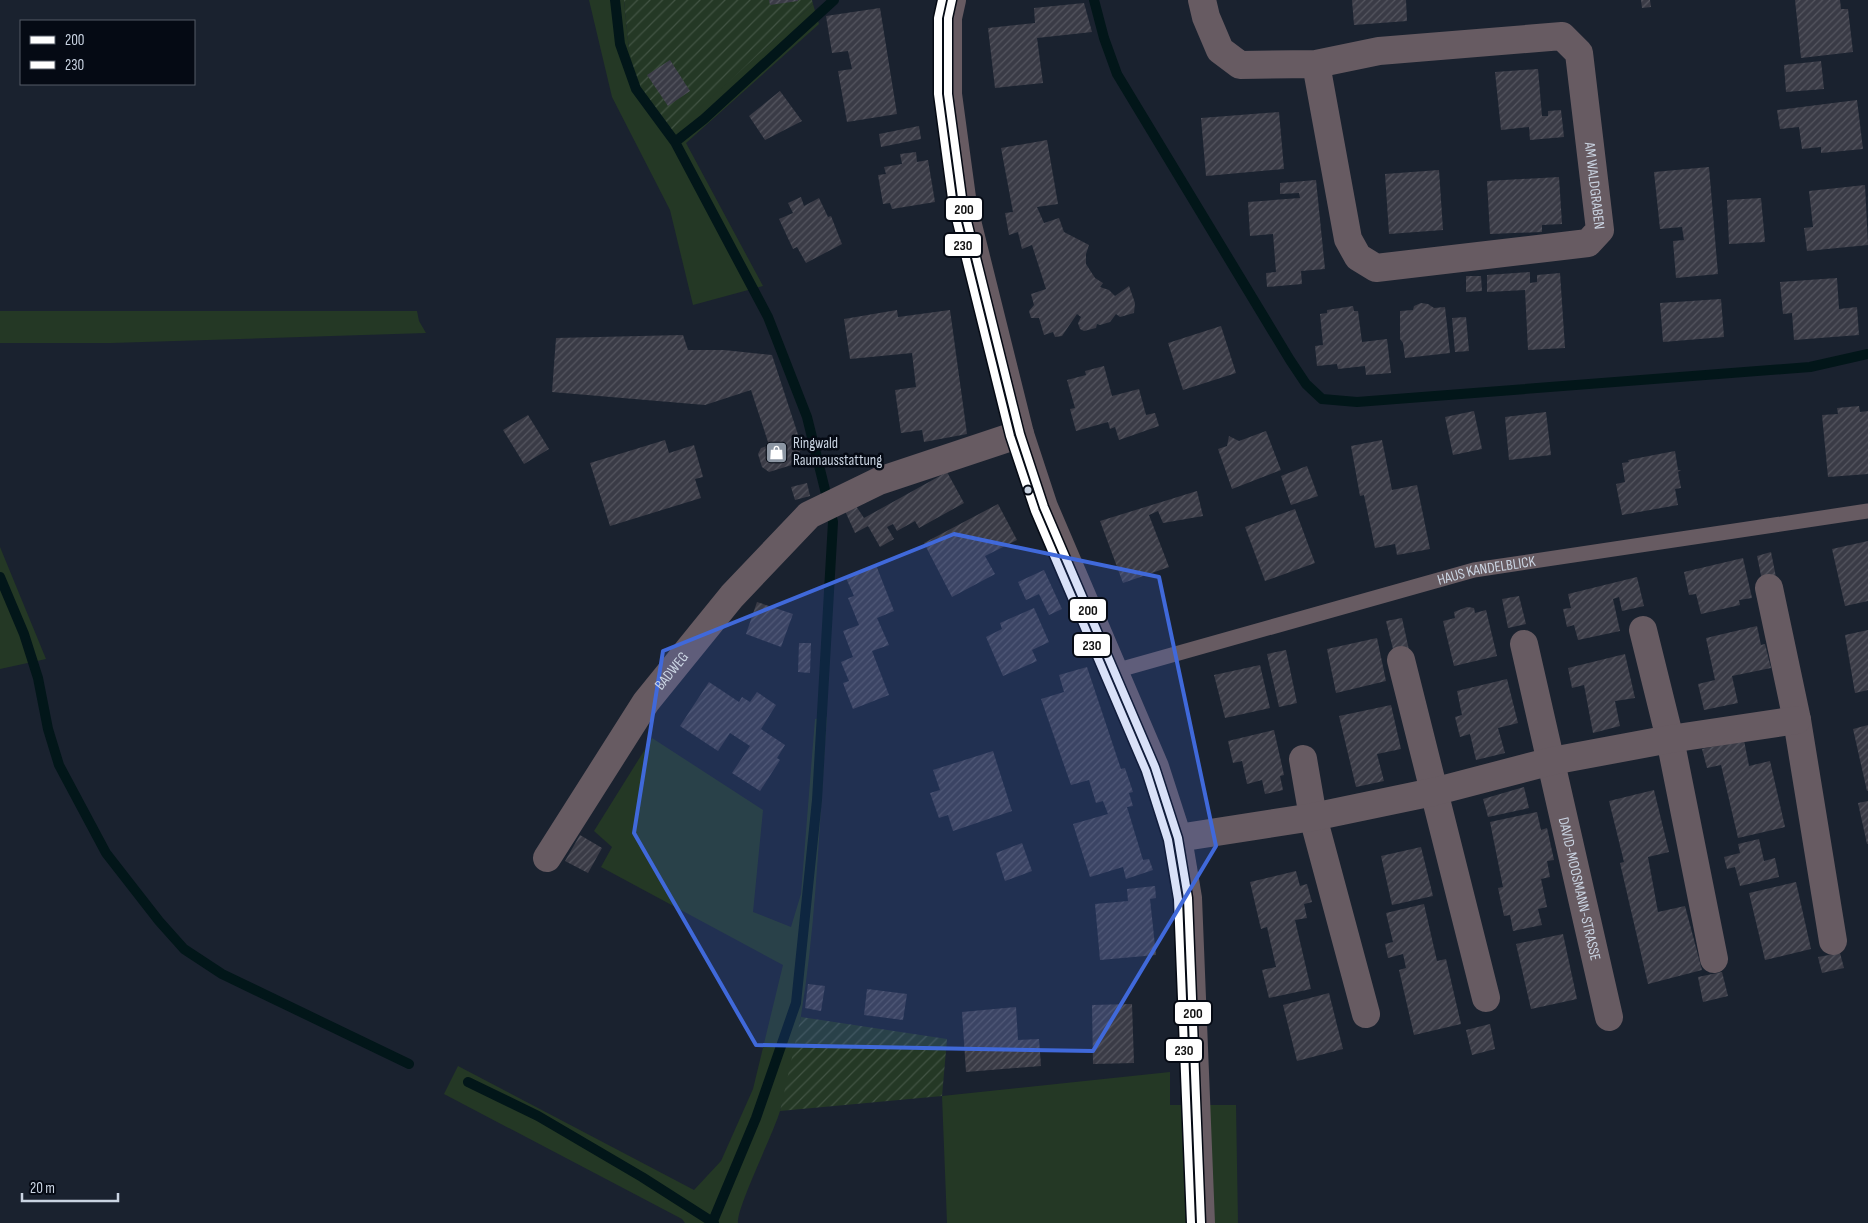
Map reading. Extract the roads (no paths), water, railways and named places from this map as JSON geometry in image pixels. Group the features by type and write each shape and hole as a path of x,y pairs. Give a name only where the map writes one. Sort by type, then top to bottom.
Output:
{"street":[{"path":"952,0 948,18 948,94 963,204 1020,434 1044,507 1155,767 1178,838 1188,898 1202,1223"},
{"name":"AM WALDGRABEN","path":"1202,0 1206,17 1220,50 1240,65 1316,64 1379,51 1562,36 1578,53 1600,230 1588,243 1376,268 1358,257 1348,239 1316,64"},
{"name":"BADWEG","path":"547,858 646,702 732,596 809,515 879,482 1020,434"},
{"path":"1770,588 1797,720 1833,941"},
{"path":"1642,630 1670,739 1714,959"},
{"name":"DAVID-MOOSMANN-STRASSE","path":"1524,644 1552,760 1608,1017"},
{"path":"1402,660 1433,792 1486,998"},
{"path":"1178,838 1313,817 1433,792 1552,760 1670,739 1797,720"},
{"path":"1303,759 1313,817 1366,1014"}],"lane":[{"name":"HAUS KANDELBLICK","path":"1115,671 1474,570 1868,511"}],"waterway":[{"path":"615,0 620,44 636,89 675,142 768,317 807,417 833,522 817,800 796,1003 756,1118 713,1221"},
{"path":"675,142 704,119 834,0"},
{"path":"1094,0 1104,38 1117,74 1290,360 1306,384 1322,399 1357,402 1810,367 1868,354"},
{"path":"0,577 24,634 38,678 48,729 59,765 106,853 159,921 184,949 222,974 409,1064"},
{"path":"468,1082 538,1116 642,1177 714,1223"}],"place":[{"name":"Ringwald Raumausstattung","path":"777,452"}]}
